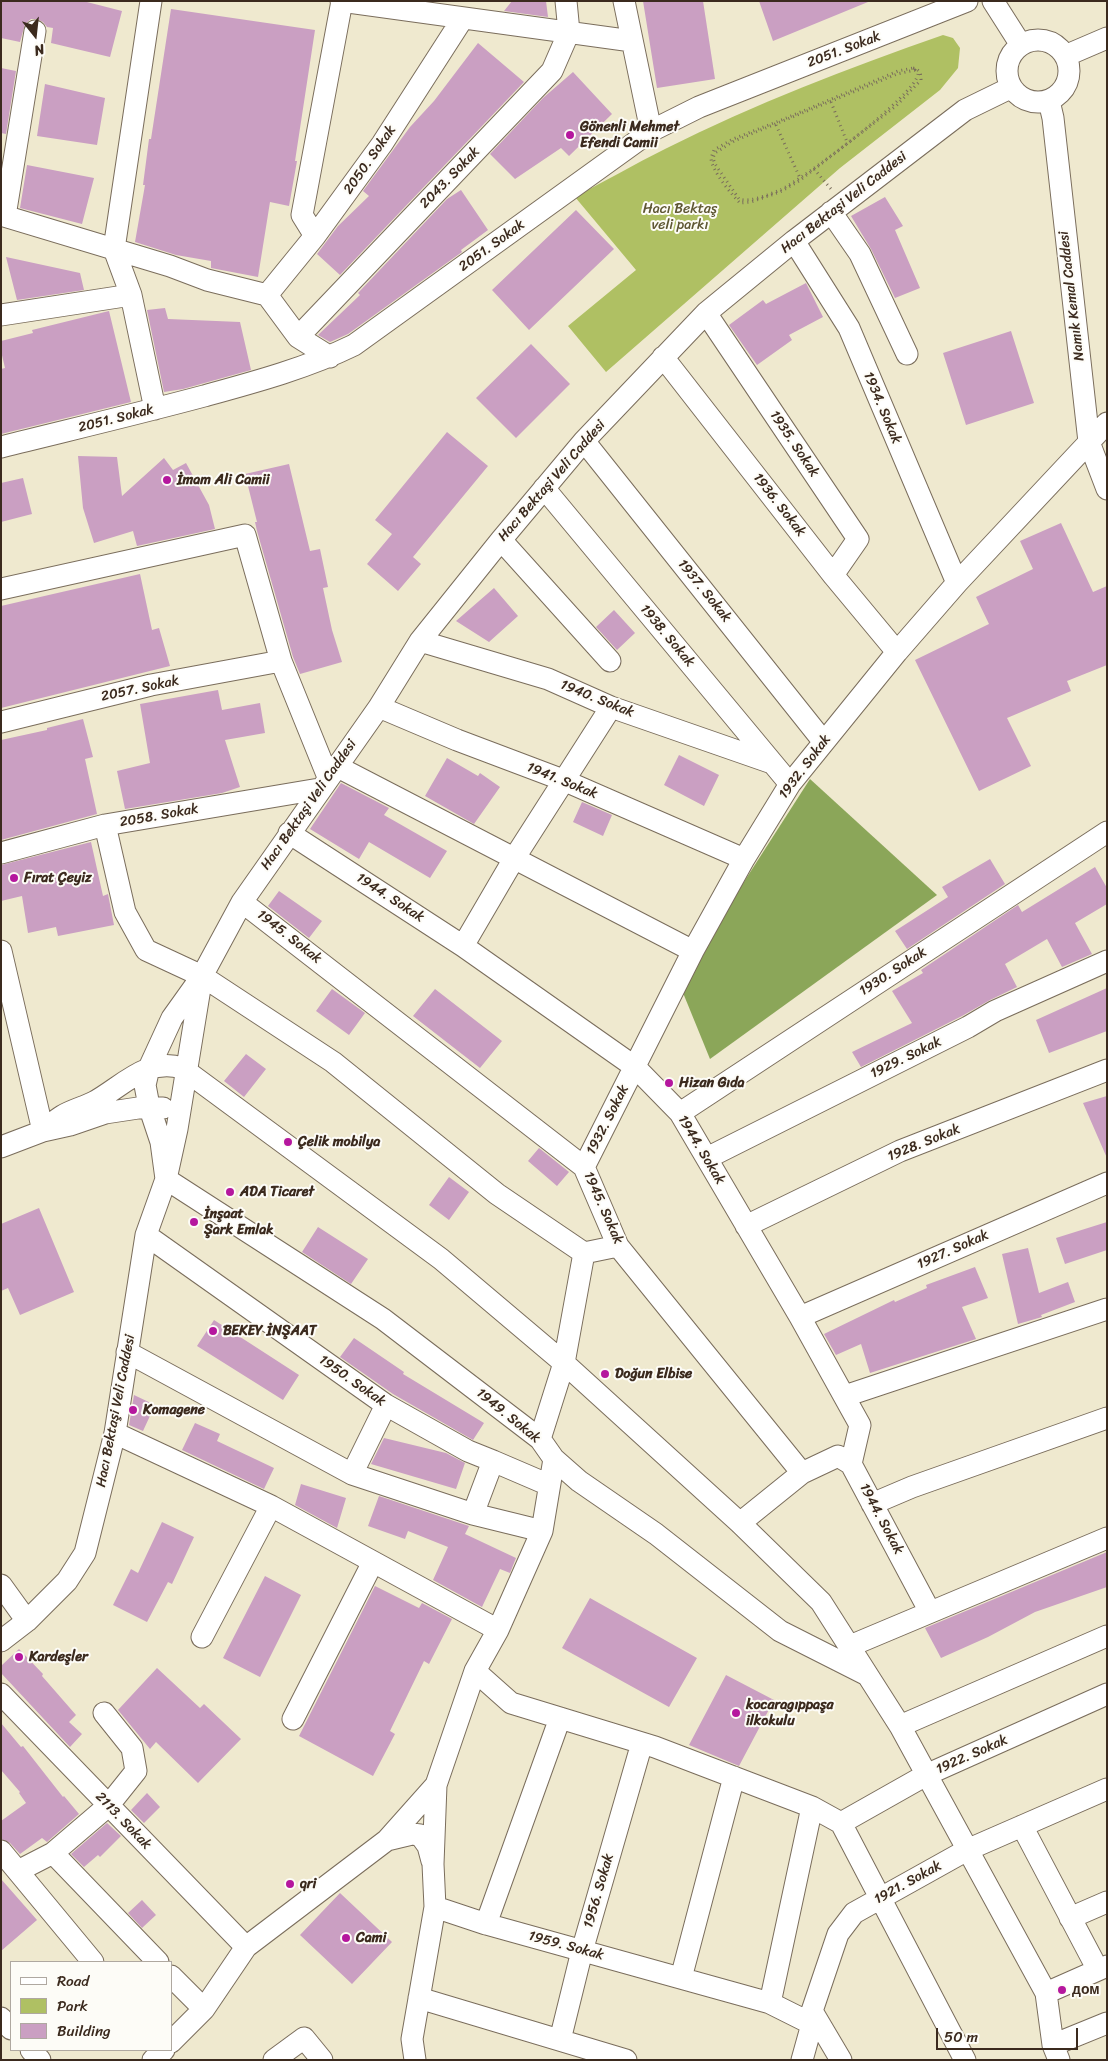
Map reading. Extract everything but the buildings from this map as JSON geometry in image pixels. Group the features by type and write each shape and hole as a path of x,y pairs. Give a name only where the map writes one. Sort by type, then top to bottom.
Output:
{"street":[{"path":"151,1 114,249 131,295 155,409"},
{"path":"315,236 302,215 342,1 464,18 495,11 569,32 632,41"},
{"name":"2043. Sokak","path":"298,337 552,71 569,32 566,1"},
{"path":"624,1 651,132"},
{"name":"2051. Sokak","path":"1,447 255,382 330,356 354,345 651,132 699,107 967,1"},
{"path":"993,1 1020,45"},
{"name":"2050. Sokak","path":"267,295 315,236 382,144 464,18"},
{"path":"35,31 3,216 170,266 207,280 267,295 298,337 330,356"},
{"path":"1065,56 1107,38"},
{"path":"1029,41 1049,42 1057,46 1065,56 1069,73 1067,83 1062,92 1049,101 1035,103 1025,100 1010,88 1006,69 1008,60 1013,51 1020,45 1029,41"},
{"name":"Hacı Bektaşi Veli Caddesi","path":"166,1179 161,1142 150,1108 145,1084 149,1068 172,1018 202,976 242,902 378,707 420,641 584,441 706,313 794,241 965,110 1010,88"},
{"name":"Namık Kemal Caddesi","path":"1049,101 1053,118 1089,442 1107,489"},
{"path":"837,208 907,354"},
{"name":"1934. Sokak","path":"794,241 848,328 957,583"},
{"path":"1,315 131,295"},
{"name":"1935. Sokak","path":"706,313 858,539 833,575"},
{"name":"1936. Sokak","path":"663,356 833,575 897,652"},
{"name":"1932. Sokak","path":"584,1167 693,951 744,859 790,784 897,652 957,583 1107,423"},
{"name":"1937. Sokak","path":"584,441 824,742"},
{"name":"1938. Sokak","path":"544,488 790,784"},
{"path":"1,589 245,535 281,661 328,777 514,858 693,951"},
{"path":"501,540 610,661"},
{"name":"1940. Sokak","path":"420,641 548,679 610,707 772,763"},
{"name":"2057. Sokak","path":"1,722 151,685 281,661"},
{"name":"1941. Sokak","path":"378,707 457,740 563,780 744,859"},
{"path":"463,946 514,858 610,707"},
{"name":"2058. Sokak","path":"1,852 105,825 328,777"},
{"path":"105,825 125,912 146,950 202,976 333,1062 497,1194 584,1253 618,1246"},
{"name":"1930. Sokak","path":"680,1113 1107,832"},
{"name":"1944. Sokak","path":"289,833 463,946 635,1067 680,1113 846,1396 860,1424 851,1464 930,1612"},
{"name":"1945. Sokak","path":"242,902 584,1167 618,1246 802,1473"},
{"path":"1,951 44,1131"},
{"name":"1929. Sokak","path":"706,1158 968,1027 995,1010 1107,961"},
{"name":"Hacı Bektaşi Veli Caddesi","path":"1,1641 27,1621 67,1581 85,1553 114,1433 146,1235 166,1179 182,1100 202,976"},
{"path":"44,1131 63,1116 94,1102 138,1073 149,1068 165,1065 182,1068 186,1073 441,1259 564,1363 740,1523 820,1602 900,1726 1046,1993 1056,2052 1107,2023"},
{"name":"1928. Sokak","path":"746,1226 900,1151 1107,1070"},
{"path":"1,1147 44,1131 106,1113 166,1108 178,1105 182,1100"},
{"name":"1949. Sokak","path":"166,1179 384,1319 540,1439 554,1459 579,1481 656,1534 780,1631 868,1675"},
{"name":"1927. Sokak","path":"800,1316 1107,1183"},
{"name":"1950. Sokak","path":"146,1235 386,1405 468,1451 549,1485"},
{"path":"540,1439 564,1363 584,1253"},
{"path":"846,1396 1107,1309"},
{"path":"127,1352 352,1474 473,1514 542,1531"},
{"path":"352,1474 386,1405"},
{"path":"872,1504 912,1487 1107,1418"},
{"path":"114,1433 271,1506 498,1630"},
{"path":"740,1523 802,1473 838,1456 851,1464"},
{"path":"415,2060 412,2039 435,1907 433,1864 436,1785 475,1671 498,1630 542,1531 554,1459"},
{"path":"473,1514 493,1461"},
{"path":"202,1637 271,1506"},
{"path":"850,1646 1107,1538"},
{"path":"293,1719 374,1562"},
{"path":"1,1585 27,1621"},
{"path":"900,1726 1107,1636"},
{"path":"475,1671 511,1704 642,1743 812,1807 842,1823 965,2060"},
{"name":"2113. Sokak","path":"1,1694 246,1947"},
{"name":"1922. Sokak","path":"842,1823 926,1775 1107,1694"},
{"path":"7,1862 53,1854 108,1806 136,1771 132,1748 104,1713"},
{"path":"486,1924 560,1718"},
{"name":"1956. Sokak","path":"560,2040 582,1951 642,1743"},
{"path":"681,1978 734,1777"},
{"path":"172,2041 204,2010 246,1947 387,1840 436,1785"},
{"name":"1921. Sokak","path":"802,2060 812,2018 838,1934 854,1913 967,1850 1107,1789"},
{"path":"770,2003 812,1807"},
{"path":"1022,1826 1070,1918 1102,1968 1046,1993"},
{"path":"387,1840 412,1834 420,1835 428,1846 433,1864"},
{"path":"53,1854 157,1961"},
{"path":"7,1862 92,1961"},
{"path":"1070,1918 1107,1902"},
{"name":"1959. Sokak","path":"435,1907 486,1924 770,2003 812,2018"},
{"path":"172,1977 204,2010"},
{"path":"419,1998 626,2060"},
{"path":"1,2018 10,2028"},
{"path":"812,2018 841,2060"},
{"path":"274,2060 304,2038 322,2060"},
{"path":"153,2060 164,2051"},
{"path":"166,2051 175,2060"}],"path":[{"path":"776,125 734,141 715,153 713,158 715,164 739,199 744,200 779,190 815,169 896,106 921,80 921,74 913,68 898,71 784,119 733,138 714,150 712,158 713,165 731,194 740,203 751,202 780,192 815,169 895,105 918,80 918,74 915,70 903,72 776,125"},
{"path":"831,102 847,142"},
{"path":"776,125 800,178"},
{"path":"815,169 837,208"}],"green space":[{"name":"Hacı Bektaş veli parkı","path":"943,35 953,38 960,48 958,68 940,90 840,168 606,372 568,326 636,270 575,197 665,149 767,102 872,60"},
{"path":"810,779 937,895 710,1059 679,983"}],"place":[{"name":"Gönenli Mehmet Efendi Camii","path":"570,135"},
{"name":"İmam Ali Camii","path":"167,480"},
{"name":"Fırat Çeyiz","path":"14,878"},
{"name":"Hizan Gıda","path":"669,1083"},
{"name":"Çelik mobilya","path":"288,1142"},
{"name":"ADA Ticaret","path":"230,1192"},
{"name":"İnşaat Şark Emlak","path":"194,1222"},
{"name":"BEKEY İNŞAAT","path":"213,1331"},
{"name":"Doğun Elbise","path":"605,1374"},
{"name":"Komagene","path":"133,1410"},
{"name":"Kardeşler","path":"19,1657"},
{"name":"kocaragıppaşa ilkokulu","path":"736,1713"},
{"name":"qri","path":"290,1884"},
{"name":"Cami","path":"346,1938"},
{"name":"дом","path":"1062,1990"}]}
